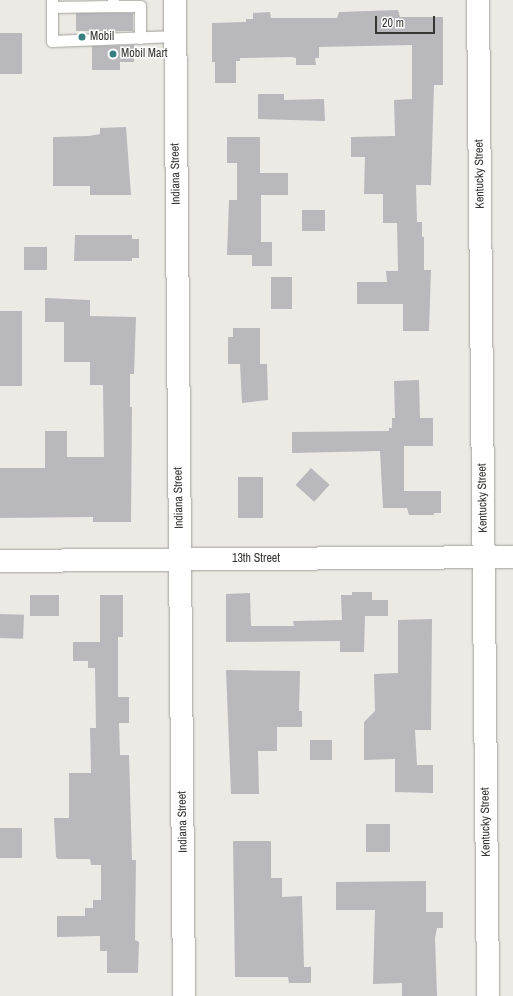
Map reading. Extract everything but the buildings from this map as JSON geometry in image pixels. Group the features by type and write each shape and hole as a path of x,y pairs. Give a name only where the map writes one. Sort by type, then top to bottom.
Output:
{"street":[{"name":"Indiana Street","path":"175,0 184,996"},
{"name":"Kentucky Street","path":"478,0 488,996"},
{"name":"13th Street","path":"0,561 513,557"}],"lane":[{"path":"140,38 140,6 114,3 52,3 52,41 140,38 175,36"}],"place":[{"name":"Mobil","path":"82,37"},
{"name":"Mobil Mart","path":"113,54"}]}
